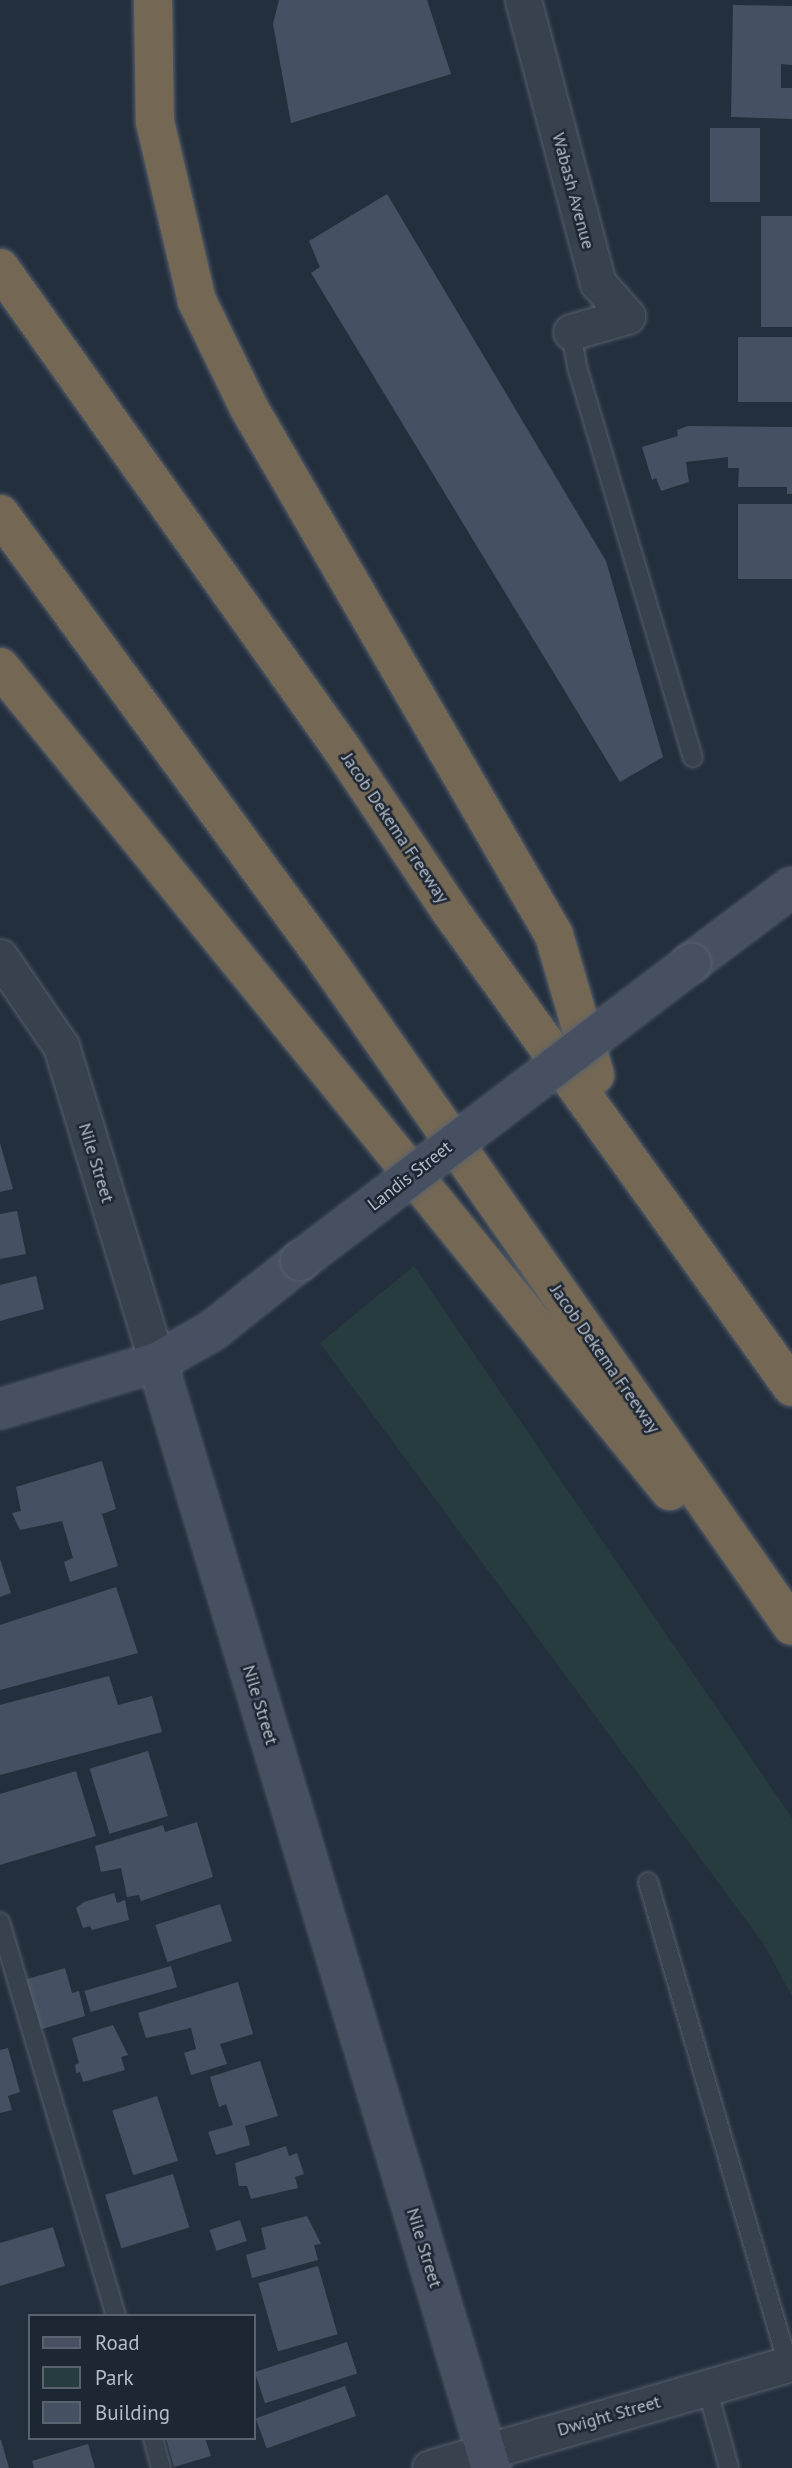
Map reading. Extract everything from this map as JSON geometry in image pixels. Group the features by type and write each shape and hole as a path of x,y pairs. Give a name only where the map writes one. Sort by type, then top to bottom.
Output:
{"highway":[{"path":"153,0 155,122 197,301 250,408 554,936 611,1130"},
{"name":"Jacob Dekema Freeway","path":"0,268 342,749 457,921 611,1130 792,1387"},
{"name":"Jacob Dekema Freeway","path":"0,514 327,961 792,1626"},
{"path":"0,667 792,1641"}],"street":[{"name":"Wabash Avenue","path":"523,0 598,283 626,316 571,332"},
{"name":"Landis Street","path":"0,1409 157,1362 212,1331 792,887"},
{"name":"Nile Street","path":"0,957 61,1046 488,2460"},
{"name":"Dwight Street","path":"430,2468 488,2460 707,2388 790,2371"}],"lane":[{"path":"571,332 578,370 693,757"},
{"path":"648,1882 790,2371"},
{"path":"0,1922 115,2314"},
{"path":"707,2388 729,2468"},
{"path":"154,2440 161,2468"}],"green space":[{"path":"414,1266 792,1818 792,1996 763,1943 320,1343"}],"building":[{"path":"279,0 427,0 451,74 291,123 273,24"},
{"path":"733,5 792,6 792,65 781,64 781,88 792,88 792,119 731,117"},
{"path":"710,128 760,128 760,202 710,202"},
{"path":"387,194 606,561 663,757 620,782 311,273 320,267 309,241"},
{"path":"761,216 792,216 792,327 761,327"},
{"path":"738,337 792,337 792,402 738,402"},
{"path":"688,426 792,427 792,494 787,494 787,487 738,487 739,468 728,468 728,457 686,462 689,482 661,491 656,478 652,480 642,447 678,436 677,430"},
{"path":"738,504 792,504 792,579 738,579"},
{"path":"0,1143 13,1189 0,1192"},
{"path":"17,1211 26,1254 0,1259 0,1214"},
{"path":"36,1276 44,1309 0,1321 0,1285"},
{"path":"102,1461 116,1509 102,1514 118,1566 70,1582 64,1562 73,1558 62,1521 20,1530 12,1513 21,1511 16,1487"},
{"path":"0,1559 11,1593 0,1597"},
{"path":"116,1587 138,1653 0,1690 0,1625"},
{"path":"109,1676 118,1705 152,1696 162,1732 0,1775 0,1705"},
{"path":"148,1751 168,1816 110,1834 90,1769"},
{"path":"76,1771 96,1836 0,1865 0,1794"},
{"path":"197,1822 213,1877 141,1901 139,1895 127,1897 121,1868 101,1872 95,1846 163,1825 165,1832"},
{"path":"114,1893 117,1903 125,1900 129,1920 92,1930 90,1926 83,1928 76,1908 84,1902"},
{"path":"220,1904 232,1941 167,1962 155,1925"},
{"path":"171,1966 177,1987 91,2012 84,1991"},
{"path":"65,1968 72,1993 79,1991 85,2016 39,2030 24,1980"},
{"path":"238,1982 253,2034 220,2044 227,2064 191,2075 184,2053 196,2049 191,2028 146,2038 138,2013"},
{"path":"113,2025 128,2055 121,2057 125,2070 83,2082 80,2072 76,2073 75,2065 79,2063 72,2038"},
{"path":"8,2048 20,2092 8,2096 12,2110 0,2113 0,2050"},
{"path":"260,2061 278,2116 245,2126 250,2145 216,2155 208,2132 233,2125 226,2104 219,2107 210,2077"},
{"path":"157,2096 178,2161 133,2175 112,2111"},
{"path":"286,2146 289,2156 297,2153 304,2174 295,2177 298,2188 251,2199 247,2186 239,2186 235,2163"},
{"path":"173,2174 189,2228 121,2248 105,2195"},
{"path":"307,2216 321,2244 314,2245 318,2260 252,2278 246,2255 266,2249 261,2228"},
{"path":"240,2220 247,2241 216,2251 210,2230"},
{"path":"53,2227 65,2266 0,2286 0,2243"},
{"path":"318,2266 338,2334 278,2351 258,2283"},
{"path":"347,2342 357,2373 265,2403 256,2372"},
{"path":"345,2386 356,2416 267,2449 256,2418"},
{"path":"1,2440 9,2468 0,2468"},
{"path":"167,2440 206,2440 211,2456 174,2467"},
{"path":"88,2444 95,2468 34,2468 32,2461"}]}
